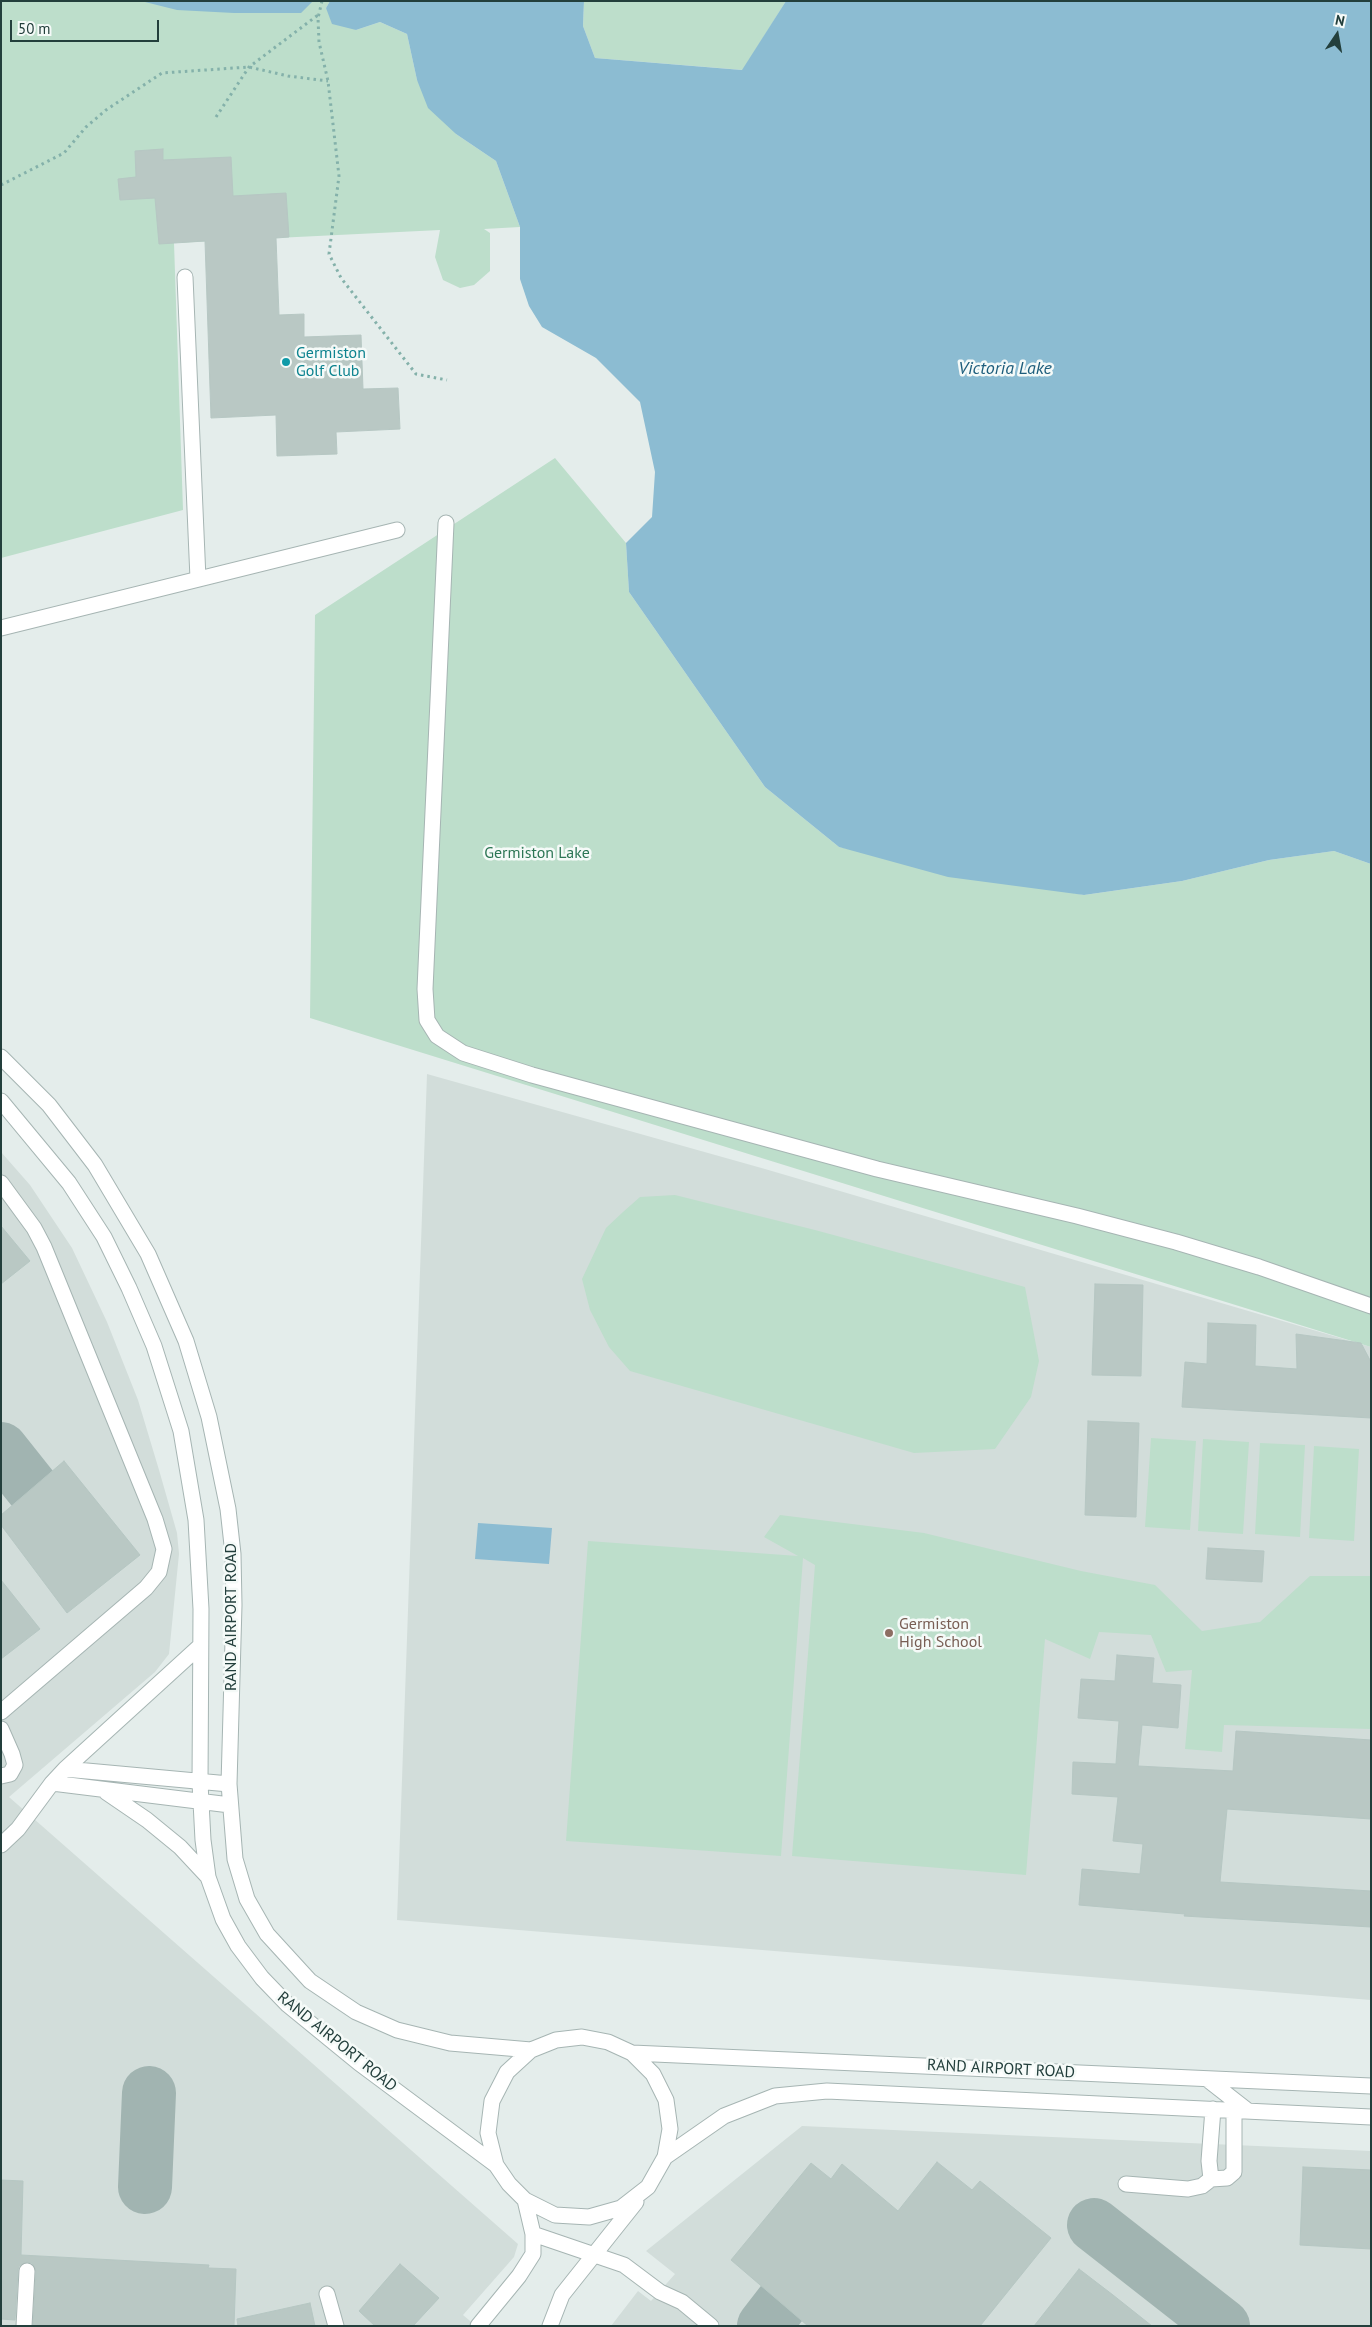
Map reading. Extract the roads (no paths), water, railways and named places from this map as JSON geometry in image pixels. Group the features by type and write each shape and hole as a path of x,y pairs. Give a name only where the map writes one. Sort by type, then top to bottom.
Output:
{"street":[{"path":"185,277 198,579"},
{"path":"446,523 425,989 427,1020 436,1036 463,1054 532,1076 877,1168 1176,1242 1259,1267 1371,1306"},
{"path":"1,628 396,530"},
{"name":"RAND AIRPORT ROAD","path":"1,1057 49,1106 95,1165 148,1254 186,1341 209,1416 228,1509 233,1554 234,1605 229,1784 235,1859 247,1898 267,1934 310,1981 356,2012 397,2030 450,2043 531,2050"},
{"name":"RAND AIRPORT ROAD","path":"1,1100 69,1183 104,1236 154,1346 182,1431 196,1520 200,1646 200,1783 208,1877 223,1920 238,1946 262,1978 288,2005 359,2063 496,2165 509,2184 525,2200 555,2215 589,2217 621,2208 648,2187 665,2157 670,2129 666,2100 653,2074 632,2053 608,2042 582,2037 556,2040 531,2050 507,2072 492,2101 488,2133 496,2165"},
{"path":"1,1183 34,1228 44,1247 161,1534 164,1549 162,1565 150,1584 1,1712"},
{"path":"1,1845 18,1829 52,1783 65,1769 200,1646"},
{"path":"1,1729 15,1765 10,1774 1,1776"},
{"path":"65,1769 200,1783 229,1784"},
{"path":"52,1783 230,1805"},
{"path":"104,1790 147,1820 180,1847 208,1877"},
{"name":"RAND AIRPORT ROAD","path":"632,2053 1371,2086"},
{"path":"1126,2184 1188,2189 1202,2186 1211,2179 1227,2178 1234,2172 1241,2111 1207,2079"},
{"name":"RAND AIRPORT ROAD","path":"665,2157 724,2116 775,2096 819,2092 1371,2117"},
{"path":"1211,2179 1209,2161 1213,2109"},
{"path":"550,2326 562,2295 648,2187"},
{"path":"478,2326 530,2260 534,2250 534,2234 525,2200"},
{"path":"534,2234 624,2265 660,2292 682,2302 711,2326"},
{"path":"24,2326 27,2271"},
{"path":"327,2294 336,2326"}],"water":[{"path":"141,1 313,1 301,13 234,13 177,10"},
{"name":"Victoria Lake","path":"330,1 584,1 583,26 595,58 742,70 786,1 1371,1 1371,864 1334,851 1269,860 1182,881 1084,895 948,877 839,847 765,787 629,592 626,543 652,517 655,472 640,402 596,358 542,327 529,306 520,279 520,227 496,161 456,134 428,108 417,80 407,34 380,22 356,30 332,24 326,8"},
{"path":"478,1523 552,1528 549,1564 475,1559"}],"place":[{"name":"Germiston Golf Club","path":"286,362"},
{"name":"Germiston High School","path":"889,1633"}],"park label":[{"name":"Germiston Lake","path":"537,853"}]}
